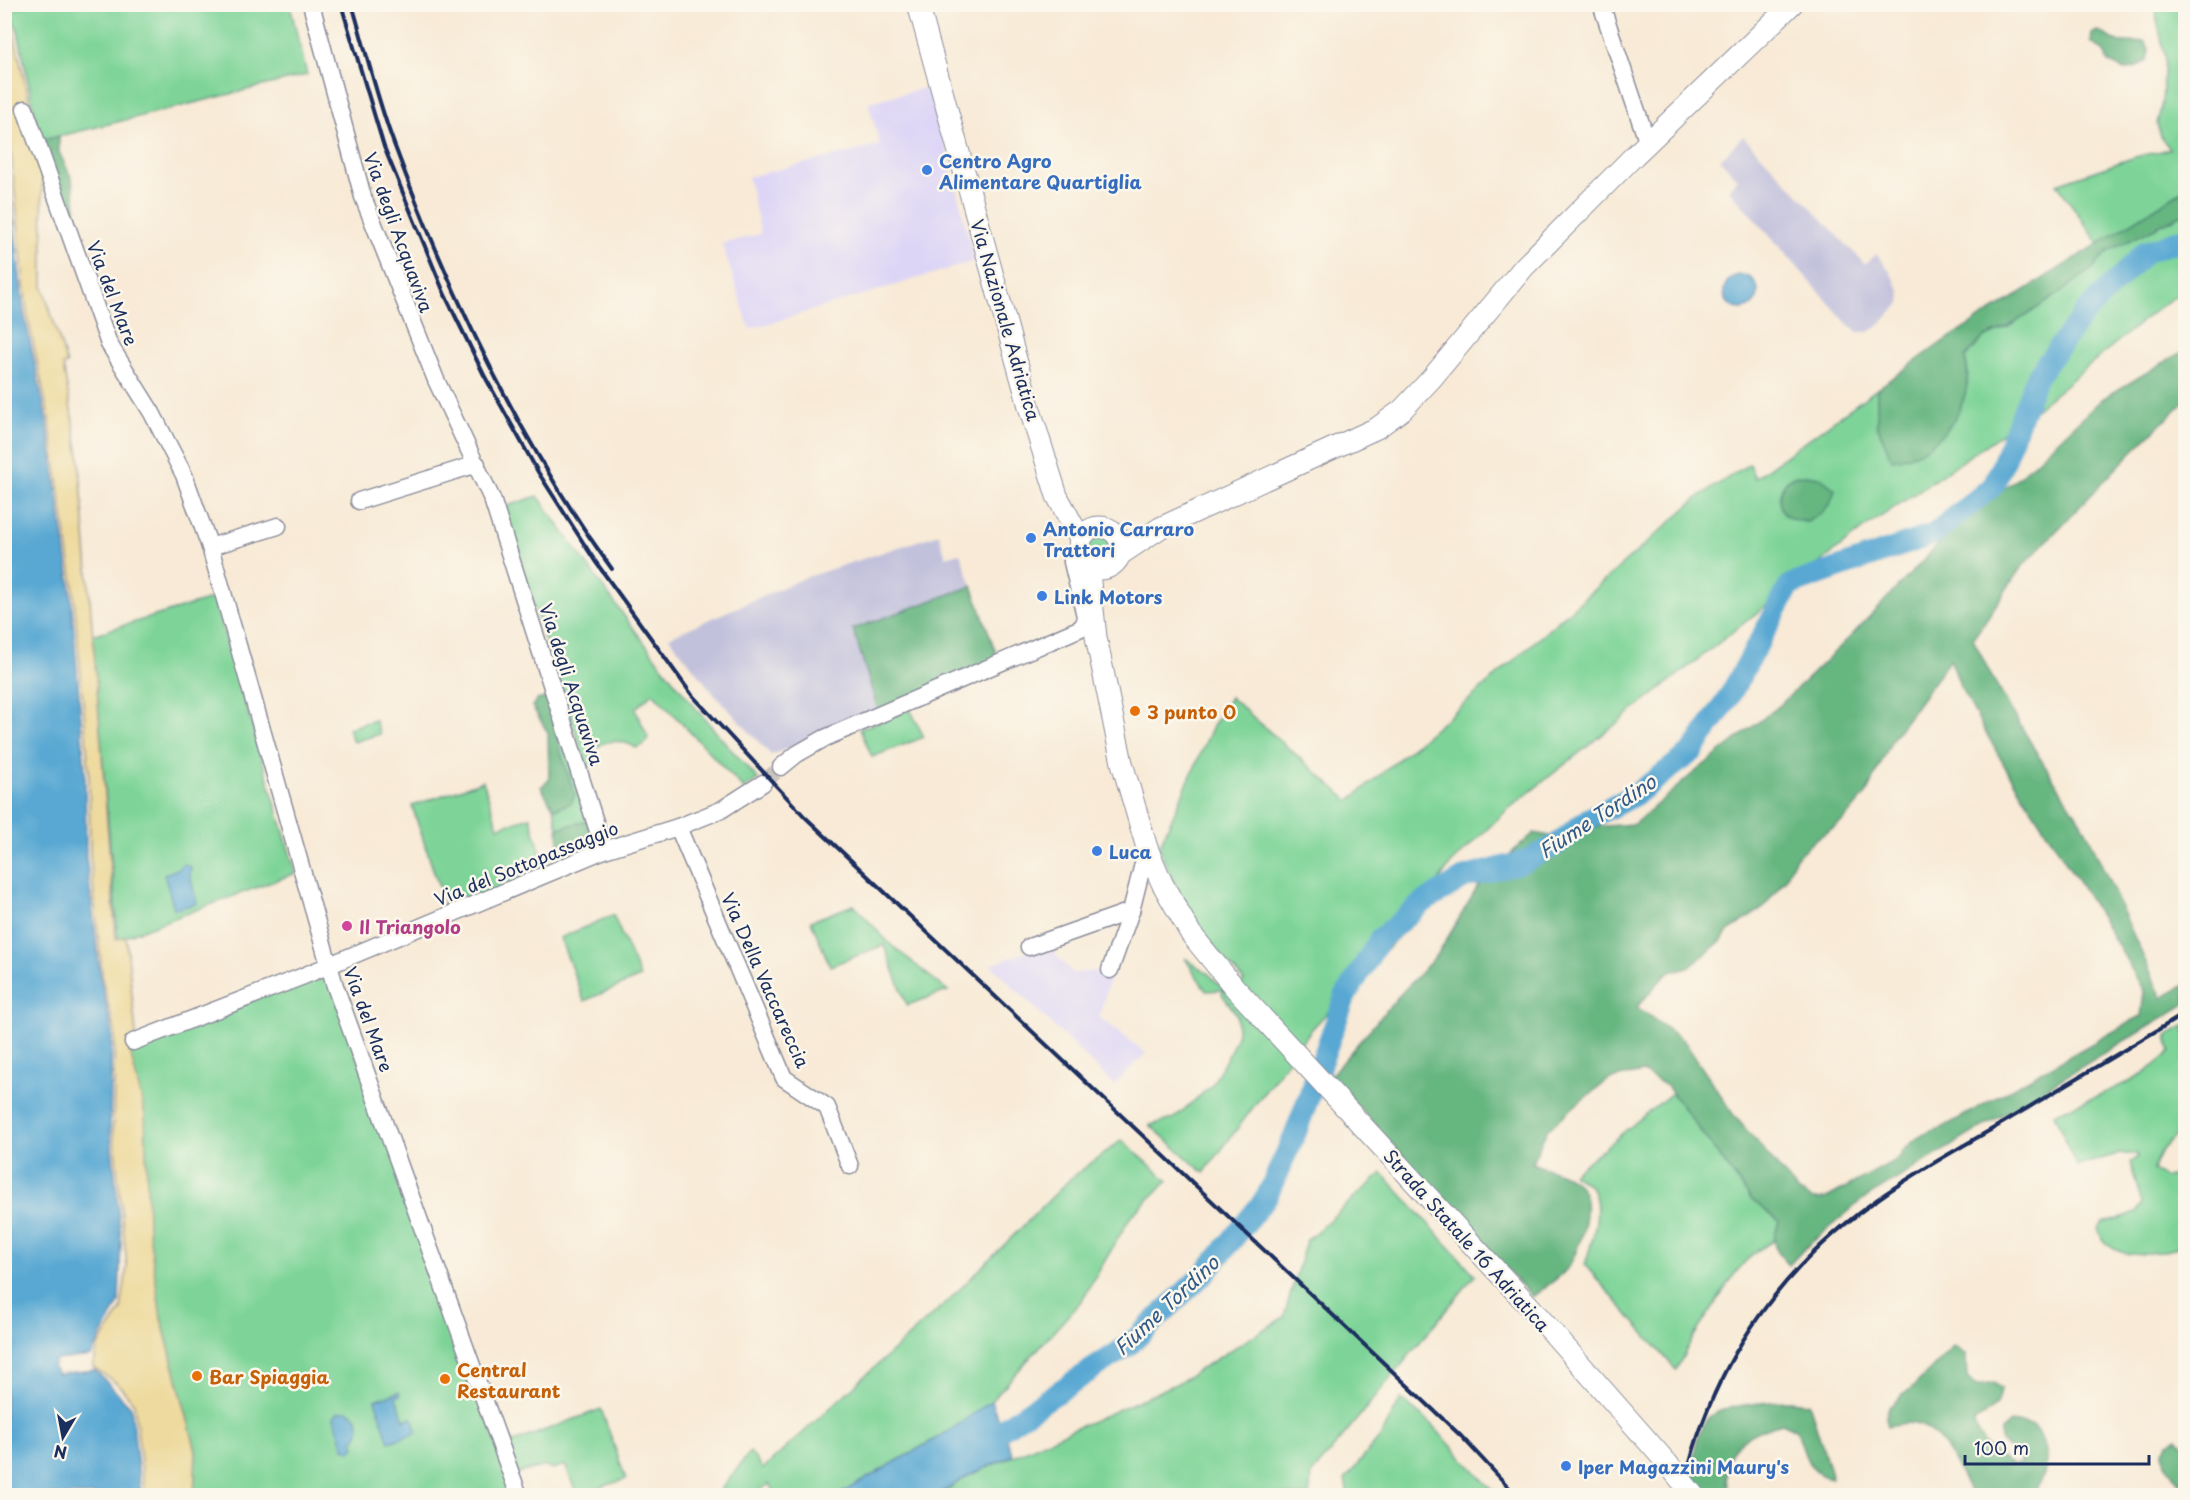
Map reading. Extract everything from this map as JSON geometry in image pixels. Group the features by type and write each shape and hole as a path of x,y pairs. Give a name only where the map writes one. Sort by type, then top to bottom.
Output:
{"main road":[{"name":"Via Nazionale Adriatica","path":"918,4 1030,410 1057,496 1083,553 1122,764 1150,856 1191,934 1235,988"},
{"path":"1161,528 1131,530 1104,527 1089,530 1083,553 1103,568 1161,528 1377,428 1402,410 1432,378 1524,267 1792,4"},
{"path":"1057,496 1104,527 1120,541 1119,557"},
{"name":"Via Nazionale Adriatica","path":"1095,621 1105,585 1119,557"},
{"name":"Strada Statale 16 Adriatica","path":"1235,988 1493,1267 1694,1496"}],"street":[{"name":"Via degli Acquaviva","path":"311,4 345,138 363,197 436,380 492,499 604,849"},
{"path":"1601,4 1648,144"},
{"name":"Via del Mare","path":"25,109 109,344 152,413 184,475 210,547 329,966 519,1496"},
{"path":"359,501 477,464"},
{"path":"210,547 278,526"},
{"path":"781,767 796,754 825,738 1081,628 1086,620 1072,562 1083,553"},
{"name":"Via del Sottopassaggio","path":"133,1042 329,966 604,849 678,827 721,810 763,783"},
{"name":"Via Della Vaccareccia","path":"678,827 784,1078 827,1107 850,1166"},
{"path":"1110,970 1150,856"},
{"path":"1029,947 1131,910"}],"shaded area":[{"path":"930,87 975,261 750,329 722,244 761,234 748,177 880,145 868,102"},
{"path":"1743,136 1865,264 1877,254 1890,272 1900,291 1901,303 1876,328 1868,332 1857,332 1846,322 1729,190 1738,179 1720,160"},
{"path":"939,534 946,557 960,553 972,586 853,629 879,713 771,755 713,693 669,637 804,578"},
{"path":"1050,943 1056,955 1073,973 1112,970 1099,1017 1146,1053 1114,1085 991,965"}],"green space":[{"path":"31,4 290,5 307,75 40,141 18,31 9,11"},
{"path":"2154,5 2185,5 2185,189 2099,244 2057,184 2135,157 2170,149 2161,137 2157,124 2162,103 2165,57"},
{"path":"2098,31 2120,43 2144,41 2149,49 2147,60 2137,67 2124,70 2108,62 2104,52 2091,42 2092,33"},
{"path":"59,136 59,152 72,179 76,208 62,212 40,141"},
{"path":"2185,189 2185,213 2108,251 2094,267 2056,296 2008,327 1983,338 1965,358 1966,392 1951,424 1925,449 1892,460 1877,425 1877,389 1941,343"},
{"path":"2185,213 2185,290 2158,308 2029,415 1863,529 1507,810 1450,865 1400,935 1311,1030 1204,1173 1150,1125 1173,1119 1211,1086 1237,1036 1237,1015 1222,994 1223,990 1206,991 1185,958 1209,974 1229,995 1244,981 1194,919 1175,886 1159,847 1212,728 1230,697 1349,801 1471,698 1701,495 1749,464 1755,478 1877,389 1877,425 1947,429 1967,386 1965,358 1983,338 2008,327 2056,296 2094,267 2108,251"},
{"path":"2185,352 2185,401 2133,451 2020,569 1973,639 1993,679 2086,830 2162,998 2185,985 2185,1004 1862,1200 1804,1249 1789,1265 1779,1254 1775,1245 1774,1240 1779,1221 1752,1200 1667,1086 1643,1072 1610,1079 1547,1130 1532,1163 1565,1175 1581,1188 1585,1196 1586,1218 1570,1264 1557,1278 1532,1297 1330,1076 1438,954 1483,878 1534,833 1576,841 1592,827 1634,824 1691,775 1780,705 1851,636 1970,511 2017,479 2102,399","holes":["1950,659 1962,690 2007,770 2106,925 2144,991 2141,1016 1942,1128 1923,1135 1912,1142 1899,1158 1825,1199 1813,1199 1799,1192 1733,1114 1684,1041 1637,1007 1667,973 1691,966 1722,940 1728,931 1762,909 1785,880 1796,857 1816,839 1842,822 1866,794 1893,738"]},
{"path":"1796,476 1819,477 1835,489 1825,509 1807,522 1788,517 1779,502 1781,490 1788,480"},
{"path":"538,496 616,606 670,676 758,779 744,789 653,693 635,709 648,737 645,744 636,748 613,741 602,744 592,752 592,762 598,764 587,767 501,508"},
{"path":"1100,531 1112,535 1116,547 1112,559 1100,563 1088,559 1084,547 1088,535"},
{"path":"972,586 999,661 879,713 853,629"},
{"path":"214,598 296,873 118,939 92,635"},
{"path":"550,697 556,738 575,795 571,803 554,809 541,787 549,780 548,733 532,706 537,700"},
{"path":"910,709 924,737 872,757 860,729"},
{"path":"375,720 380,734 353,742 348,728"},
{"path":"554,720 591,820 558,828 554,809 564,806 569,779 556,738"},
{"path":"483,781 498,827 530,817 546,870 447,911 412,806"},
{"path":"591,820 599,846 565,860 559,845 558,828"},
{"path":"854,905 890,944 948,991 907,1005 884,945 830,966 811,921"},
{"path":"613,915 640,977 584,1001 560,938"},
{"path":"327,972 515,1495 194,1495 196,1451 161,1318 148,1227 129,1047"},
{"path":"2185,1025 2185,1125 2160,1152 2153,1170 2165,1178 2185,1168 2185,1252 2184,1246 2147,1254 2123,1253 2104,1240 2098,1229 2103,1223 2136,1213 2142,1204 2130,1162 2137,1158 2137,1154 2118,1154 2077,1166 2054,1114 2116,1088 2160,1062 2171,1051 2167,1036"},
{"path":"1672,1093 1752,1200 1779,1221 1774,1240 1752,1254 1736,1272 1692,1339 1676,1370 1585,1265 1596,1224 1596,1202 1594,1192 1589,1185 1572,1174"},
{"path":"1122,1140 1168,1181 1131,1216 1082,1300 991,1401 949,1431 838,1495 766,1495 773,1490 769,1484 752,1495 716,1496 750,1452 763,1469 953,1296 1071,1178"},
{"path":"1382,1173 1475,1275 1312,1474 1309,1495 938,1496 968,1476 1178,1383 1284,1317 1306,1241"},
{"path":"1954,1346 1966,1355 1967,1378 1977,1386 1994,1383 2001,1388 1999,1400 1993,1408 1974,1421 1978,1434 1988,1447 2013,1465 2021,1463 2018,1456 2001,1442 2001,1430 2010,1422 2032,1425 2044,1444 2046,1468 2034,1495 1974,1495 1967,1487 1948,1452 1934,1434 1925,1427 1914,1424 1902,1423 1887,1427 1886,1416 1889,1407"},
{"path":"1401,1399 1432,1425 1497,1495 1348,1495 1345,1480 1380,1437"},
{"path":"1791,1401 1809,1403 1832,1478 1824,1476 1812,1467 1804,1453 1797,1430 1782,1423 1755,1432 1736,1446 1727,1465 1730,1495 1704,1495 1689,1475 1698,1437 1709,1417 1725,1409"},
{"path":"601,1409 626,1479 577,1495 565,1465 552,1469 546,1466 517,1473 506,1445"},
{"path":"2177,1438 2185,1448 2185,1490 2165,1465 2163,1452 2169,1442"}],"sand":[{"path":"4,5 7,5 42,156 43,288 67,364 63,365 79,455 116,939 126,937 136,1034 129,1047 145,1114 148,1227 161,1318 196,1451 194,1495 145,1495 134,1403 118,1384 93,1367 98,1346 121,1310 127,1266 113,1128 115,1032 103,982 90,855 89,772 73,584 49,418 27,313 10,142 5,126"}],"water":[{"path":"4,136 24,313 47,421 70,583 85,771 86,856 101,982 112,1030 110,1126 121,1239 119,1302 91,1356 56,1360 53,1367 58,1374 95,1370 131,1407 141,1495 5,1495"},
{"path":"1741,275 1753,280 1758,292 1753,304 1741,309 1729,304 1724,292 1729,280"},
{"path":"184,864 191,867 190,875 197,904 174,909 164,874"},
{"path":"399,1392 400,1395 396,1397 404,1420 412,1418 417,1433 389,1442 375,1400"},
{"path":"991,1401 1013,1455 968,1476 938,1495 838,1495 949,1431"},
{"path":"348,1411 356,1417 359,1424 358,1433 353,1441 355,1447 351,1451 344,1448 334,1417 338,1412"}],"waterway":[{"name":"Fiume Tordino","path":"978,1445 1129,1345 1206,1272 1266,1198 1296,1132 1345,997 1380,939 1422,903 1466,877 1523,862 1556,845 1588,819 1635,795 1692,752 1729,697 1790,585 1934,534 1994,485 2037,376 2083,315 2145,252 2186,238"}],"tunnel":[{"path":"763,783 781,767"}],"railway":[{"path":"341,4 384,147 445,295 484,375 538,472 595,561 692,695 805,817 1461,1436 1517,1496"},
{"path":"352,4 394,144 462,309 516,417 578,520 612,569"},
{"path":"1682,1496 1694,1449 1710,1405 1729,1364 1753,1325 1781,1288 1812,1254 1847,1223 1898,1185 2186,1013"}],"place":[{"name":"Centro Agro Alimentare Quartiglia","path":"927,170"},
{"name":"Antonio Carraro Trattori","path":"1031,538"},
{"name":"Link Motors","path":"1042,596"},
{"name":"3 punto 0","path":"1135,711"},
{"name":"Luca","path":"1097,851"},
{"name":"Il Triangolo","path":"347,926"},
{"name":"Bar Spiaggia","path":"197,1376"},
{"name":"Central Restaurant","path":"445,1379"},
{"name":"Iper Magazzini Maury's","path":"1566,1466"}]}
